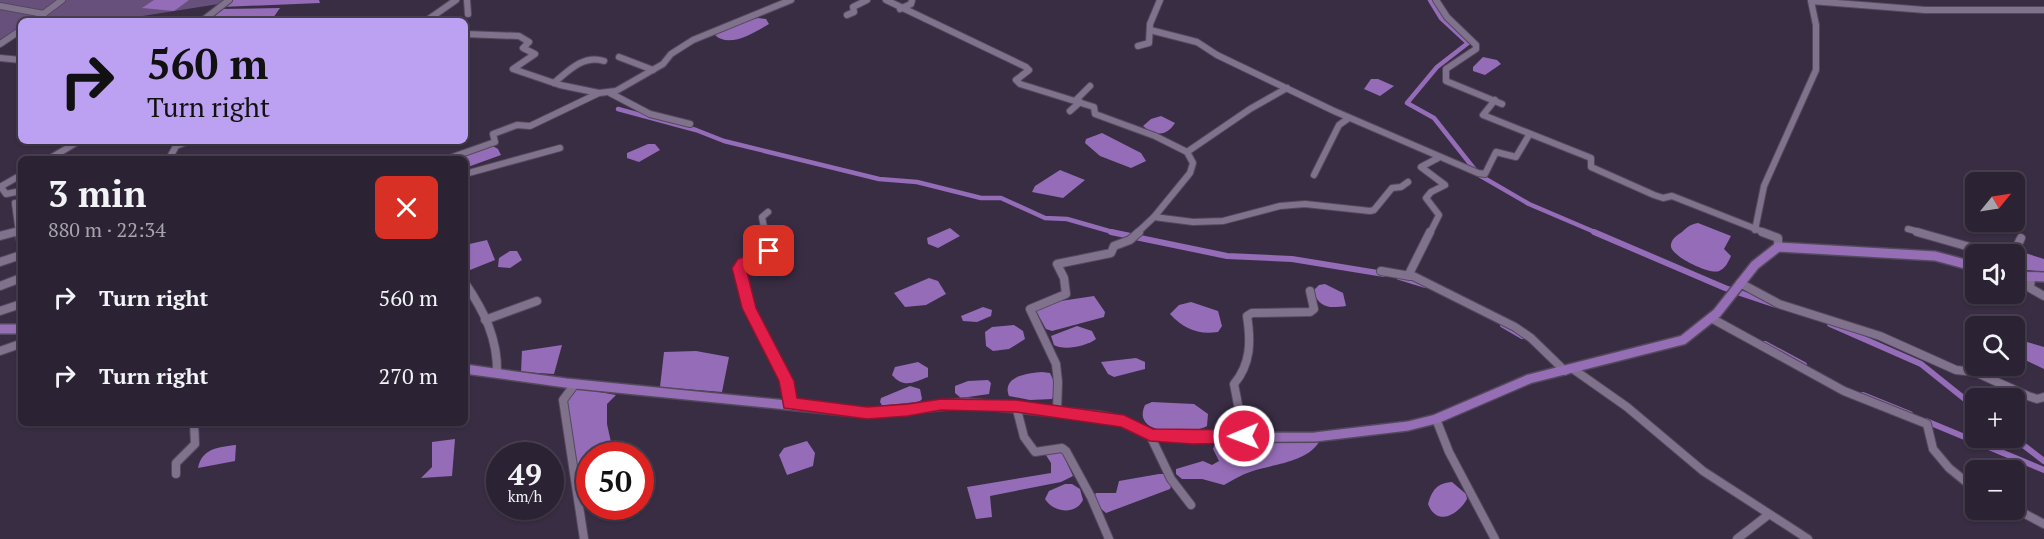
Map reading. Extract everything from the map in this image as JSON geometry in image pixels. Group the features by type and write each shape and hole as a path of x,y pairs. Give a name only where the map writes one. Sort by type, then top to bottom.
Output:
{"main road":[{"path":"468,369 575,384 790,403 867,413 908,410 941,404 1016,406 1124,421 1150,435 1192,438 1315,437 1408,426 1436,419 1529,379 1683,340 1727,302 1739,283 1764,255 1778,247 1935,256 1965,264"},
{"path":"2025,277 2044,277"},
{"path":"0,329 18,329"}],"street":[{"path":"38,18 62,0"},
{"path":"206,18 229,0"},
{"path":"430,18 455,0"},
{"path":"467,0 468,14"},
{"path":"610,93 663,64 676,49 693,40 791,0"},
{"path":"847,15 854,12 853,8 867,0"},
{"path":"885,0 1028,68 1026,73 1016,80 1020,84 1094,107 1095,114 1155,136 1187,152 1193,163 1190,173 1154,217 1130,240 1119,242 1111,253 1057,264 1064,278 1066,294 1030,309 1051,350 1058,372 1060,392 1057,410"},
{"path":"900,9 911,4 912,0"},
{"path":"1138,46 1149,43 1150,30 1160,0"},
{"path":"1436,0 1447,17 1476,45 1476,49 1446,69 1444,72 1448,76 1446,81 1502,104"},
{"path":"1805,0 1858,2 1924,10 1965,8 2044,10"},
{"path":"1755,230 1764,186 1816,70 1816,25 1811,1"},
{"path":"1958,1 1965,8"},
{"path":"0,6 44,14"},
{"path":"1150,30 1197,42 1217,55 1465,170 1485,174 1496,152 1516,157 1529,135"},
{"path":"0,44 18,32"},
{"path":"468,34 519,36 530,42 523,48 535,54 513,69 554,83 599,93 610,93 650,114 690,124"},
{"path":"619,57 653,70"},
{"path":"0,58 18,60"},
{"path":"554,83 567,71 592,58 604,61"},
{"path":"1070,111 1090,86"},
{"path":"1187,152 1211,139 1235,119 1261,102 1280,96 1287,88"},
{"path":"455,156 495,142 493,134 496,131 515,125 530,126 599,93"},
{"path":"1495,100 1483,115 1591,158 1591,167 1654,195 1663,198 1672,196 1778,238 1778,247"},
{"path":"1314,175 1339,125 1349,118"},
{"path":"54,156 75,144"},
{"path":"171,156 176,146 181,144"},
{"path":"468,173 561,147"},
{"path":"1410,276 1414,262 1439,215 1426,198 1431,192 1445,185 1421,165 1438,158"},
{"path":"18,177 0,187 6,194 18,192"},
{"path":"1154,217 1191,223 1212,222 1235,219 1273,207 1294,204 1323,204 1370,211 1374,210 1392,188 1405,186 1408,183"},
{"path":"0,236 18,231 15,203"},
{"path":"768,212 762,217 765,223 762,227 772,247 743,262 739,268 749,308 787,381 790,403"},
{"path":"1908,229 1965,245"},
{"path":"2018,244 2021,238"},
{"path":"0,262 18,256"},
{"path":"1381,271 1410,276 1437,286 1515,327 1569,370 1627,407 1703,471 1808,539"},
{"path":"2031,277 2030,288 2044,296"},
{"path":"0,286 18,279"},
{"path":"1739,283 1779,303 1880,336 1956,370 1965,370"},
{"path":"468,287 482,306 485,320 498,351 497,373"},
{"path":"1244,436 1234,384 1245,370 1251,339 1247,316 1252,313 1310,312 1314,309 1310,291"},
{"path":"485,320 537,301"},
{"path":"0,311 18,305"},
{"path":"1711,318 1749,340 1789,358 1832,385 1927,424 1933,448 1949,468 1965,481"},
{"path":"0,351 18,345"},
{"path":"1989,376 2028,396 2037,399 2044,397"},
{"path":"575,384 563,400 569,451 582,509 584,539"},
{"path":"1016,406 1019,424 1035,452 1062,448 1066,451 1091,497 1108,539"},
{"path":"1436,419 1449,452 1495,539"},
{"path":"176,474 176,463 195,444 194,426"},
{"path":"1150,435 1171,478 1191,505"},
{"path":"2025,514 2044,524"},
{"path":"1737,539 1768,515"}],"shaded area":[{"path":"0,0 244,0 130,18 18,18 18,36 0,39"},
{"path":"154,0 189,0 174,11 142,8"},
{"path":"229,0 319,0 320,3 221,7"},
{"path":"280,8 273,18 208,18 219,9"},
{"path":"758,18 766,19 769,24 742,38 727,40 715,35 732,25"},
{"path":"1483,57 1497,60 1501,64 1485,75 1473,71 1473,67"},
{"path":"1371,79 1378,79 1394,86 1380,96 1364,89"},
{"path":"1161,116 1175,123 1168,131 1160,134 1143,126 1151,119"},
{"path":"1102,133 1141,153 1146,161 1131,168 1100,156 1085,143 1086,139"},
{"path":"648,144 655,144 660,150 639,162 627,158 627,153"},
{"path":"491,145 498,149 501,155 468,167 468,156 458,156"},
{"path":"1060,170 1085,180 1063,198 1032,192 1035,186"},
{"path":"1698,223 1731,236 1724,249 1731,256 1725,267 1719,271 1714,272 1692,264 1678,256 1671,247 1676,236 1689,226"},
{"path":"950,228 960,236 938,248 928,244 927,238"},
{"path":"487,240 495,260 468,271 468,244"},
{"path":"510,251 517,251 522,260 510,268 498,267 499,258"},
{"path":"2025,253 2044,259 2044,272 2025,270"},
{"path":"929,278 938,281 946,294 926,305 905,307 894,293"},
{"path":"1325,284 1343,293 1346,306 1330,307 1319,301 1313,291 1319,285"},
{"path":"1094,296 1105,312 1104,317 1052,331 1046,329 1036,311 1047,303"},
{"path":"1191,302 1218,311 1222,326 1218,332 1204,333 1192,330 1170,314 1179,305"},
{"path":"983,307 992,310 991,316 977,322 963,321 961,316"},
{"path":"1014,325 1023,331 1025,339 1009,349 993,351 986,346 985,332 992,327"},
{"path":"1077,326 1092,331 1096,339 1075,347 1064,348 1054,345 1051,336"},
{"path":"2027,342 2044,347 2044,369 2025,360"},
{"path":"562,345 554,374 521,372 522,351"},
{"path":"696,351 729,357 722,392 660,387 664,352"},
{"path":"1136,358 1145,362 1145,369 1114,377 1108,374 1101,362"},
{"path":"918,362 928,368 928,377 905,383 892,375 895,367"},
{"path":"1042,372 1050,373 1057,388 1052,399 1030,400 1009,396 1008,389 1012,380"},
{"path":"988,380 991,383 989,394 961,398 955,393 955,386 968,381"},
{"path":"910,386 920,389 922,399 920,401 898,407 883,407 880,402 881,398"},
{"path":"577,388 616,395 607,404 607,424 611,442 576,442 576,459 566,400"},
{"path":"1152,402 1194,404 1208,414 1207,426 1177,432 1154,428 1146,423 1143,415 1145,405"},
{"path":"455,439 452,476 421,478 432,467 432,442"},
{"path":"807,441 815,453 813,466 787,475 779,455 784,448"},
{"path":"1216,441 1227,444 1228,457 1235,462 1257,462 1263,443 1319,442 1313,449 1297,459 1250,472 1224,485 1202,479 1182,479 1176,474 1176,469 1203,461 1212,465 1219,461 1213,449"},
{"path":"236,445 235,461 198,468 207,452"},
{"path":"1061,450 1073,476 1061,482 990,496 992,517 976,519 967,487 1051,473 1051,463 1044,452"},
{"path":"1164,474 1172,483 1170,489 1106,513 1098,506 1094,496 1096,493 1116,493 1119,481"},
{"path":"1452,482 1466,494 1467,499 1453,514 1442,517 1432,511 1428,504 1436,488"},
{"path":"1065,484 1072,484 1080,489 1083,500 1070,510 1053,507 1045,499 1049,491"}],"waterway":[{"path":"1430,0 1441,18 1468,43 1437,67 1407,103 1434,118 1479,175 1529,204 1597,233"},
{"path":"618,109 696,130 724,141 879,179 917,182 981,198 1001,198 1045,218 1067,219 1116,233"},
{"path":"1111,232 1227,256 1292,259 1384,274"},
{"path":"1594,232 1725,288 1776,305"},
{"path":"1399,277 1425,285"},
{"path":"1830,324 1921,364 1965,399"},
{"path":"1503,325 1522,336"},
{"path":"1765,344 1804,365"},
{"path":"1863,395 1910,414"},
{"path":"1926,421 2044,470"},
{"path":"2025,446 2044,461"}],"route":[{"path":"769,251 743,262 739,268 749,308 769,351 787,381 790,403 867,413 908,410 941,404 1016,406 1124,421 1150,435 1192,438 1244,436"}]}
